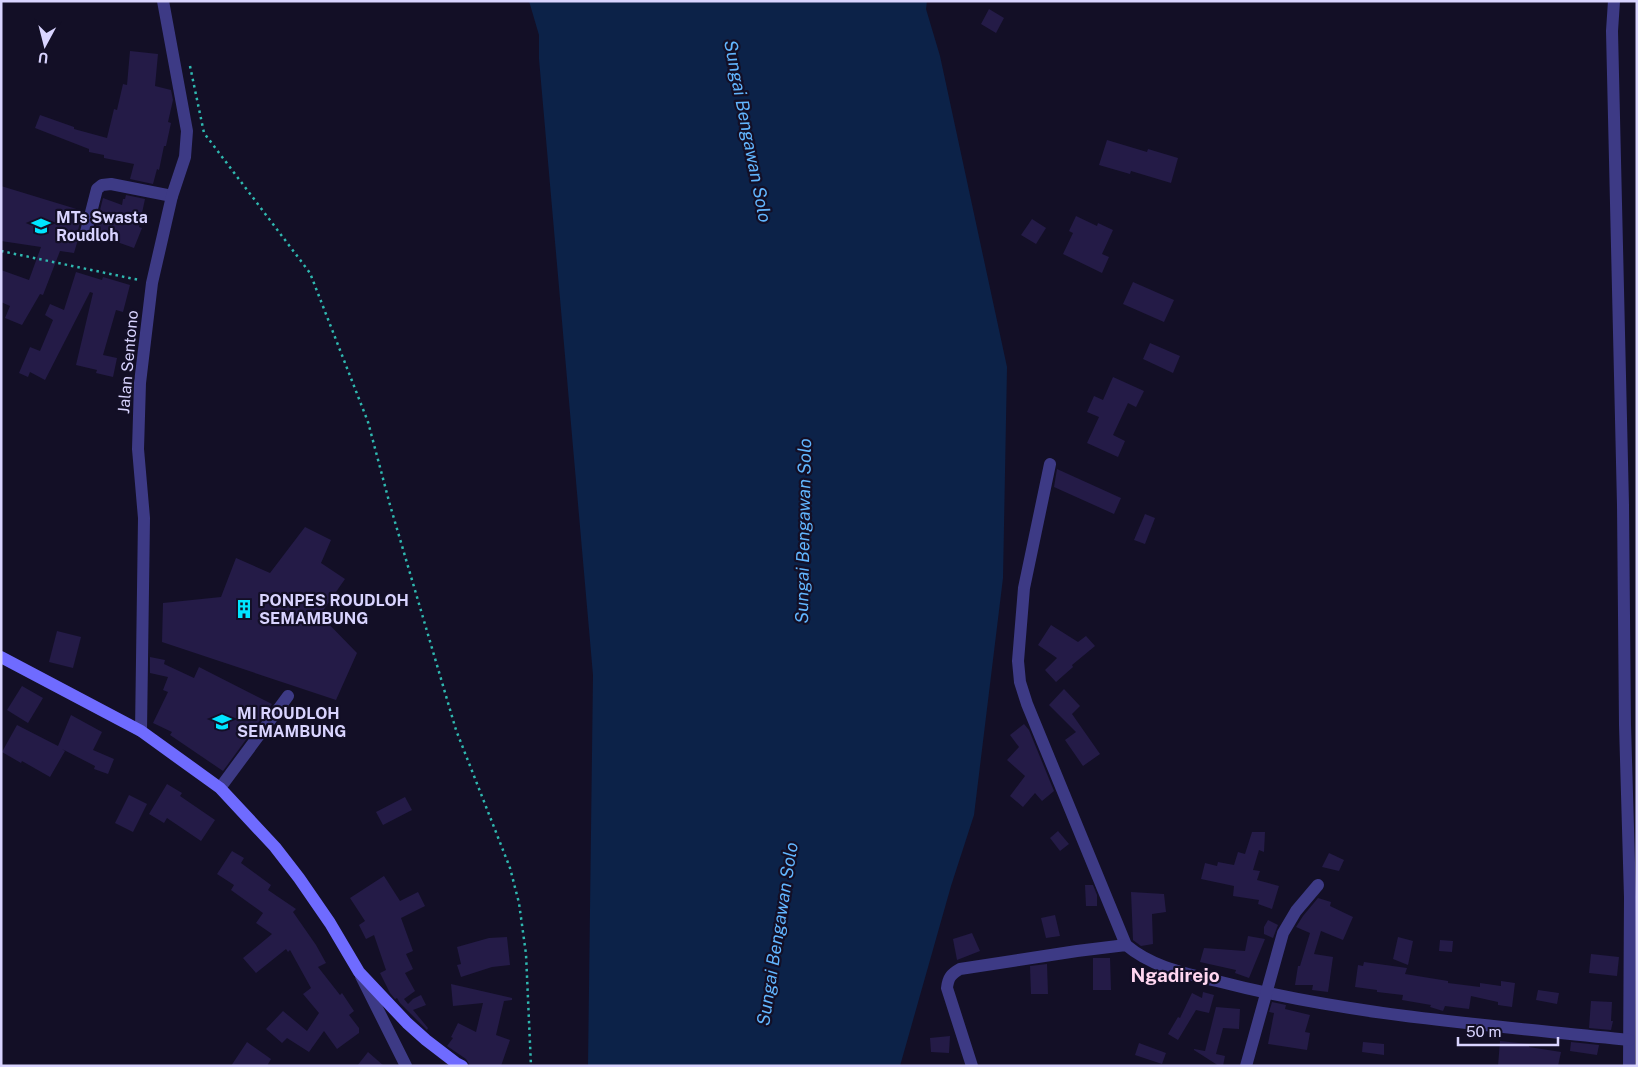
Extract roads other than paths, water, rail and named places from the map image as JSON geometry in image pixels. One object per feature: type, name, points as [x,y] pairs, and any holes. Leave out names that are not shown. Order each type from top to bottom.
[{"type":"street","name":"Jalan Sentono","points":[[141,731],[144,518],[138,449],[140,382],[152,283],[172,196],[184,157],[187,131],[162,1]]},
{"type":"street","points":[[1614,1],[1612,31],[1622,408],[1625,725],[1630,896],[1629,1066]]},
{"type":"street","points":[[86,232],[97,189],[102,185],[111,184],[172,196]]},
{"type":"street","points":[[1050,464],[1024,588],[1018,661],[1020,682],[1027,704],[1126,945],[1138,955],[1166,968],[1265,994],[1370,1011],[1629,1040]]},
{"type":"street","points":[[1,656],[141,731],[220,788],[275,847],[330,923],[359,972],[406,1066]]},
{"type":"street","points":[[220,788],[288,696]]},
{"type":"street","points":[[1246,1066],[1283,933],[1296,911],[1318,885]]},
{"type":"street","points":[[972,1066],[947,988],[952,974],[960,969],[1077,950],[1126,945]]},
{"type":"street","points":[[359,972],[413,1029],[440,1052],[462,1066]]},
{"type":"water","name":"Sungai Bengawan Solo","points":[[529,1],[927,1],[926,9],[940,56],[1007,367],[1003,578],[974,815],[951,886],[900,1066],[588,1066],[593,675],[539,59],[539,35]]},
{"type":"place","name":"MTs Swasta Roudloh","points":[[41,226]]},
{"type":"place","name":"PONPES ROUDLOH SEMAMBUNG","points":[[244,609]]},
{"type":"place","name":"MI ROUDLOH SEMAMBUNG","points":[[222,722]]},
{"type":"district","name":"Ngadirejo","points":[[1175,975]]}]
